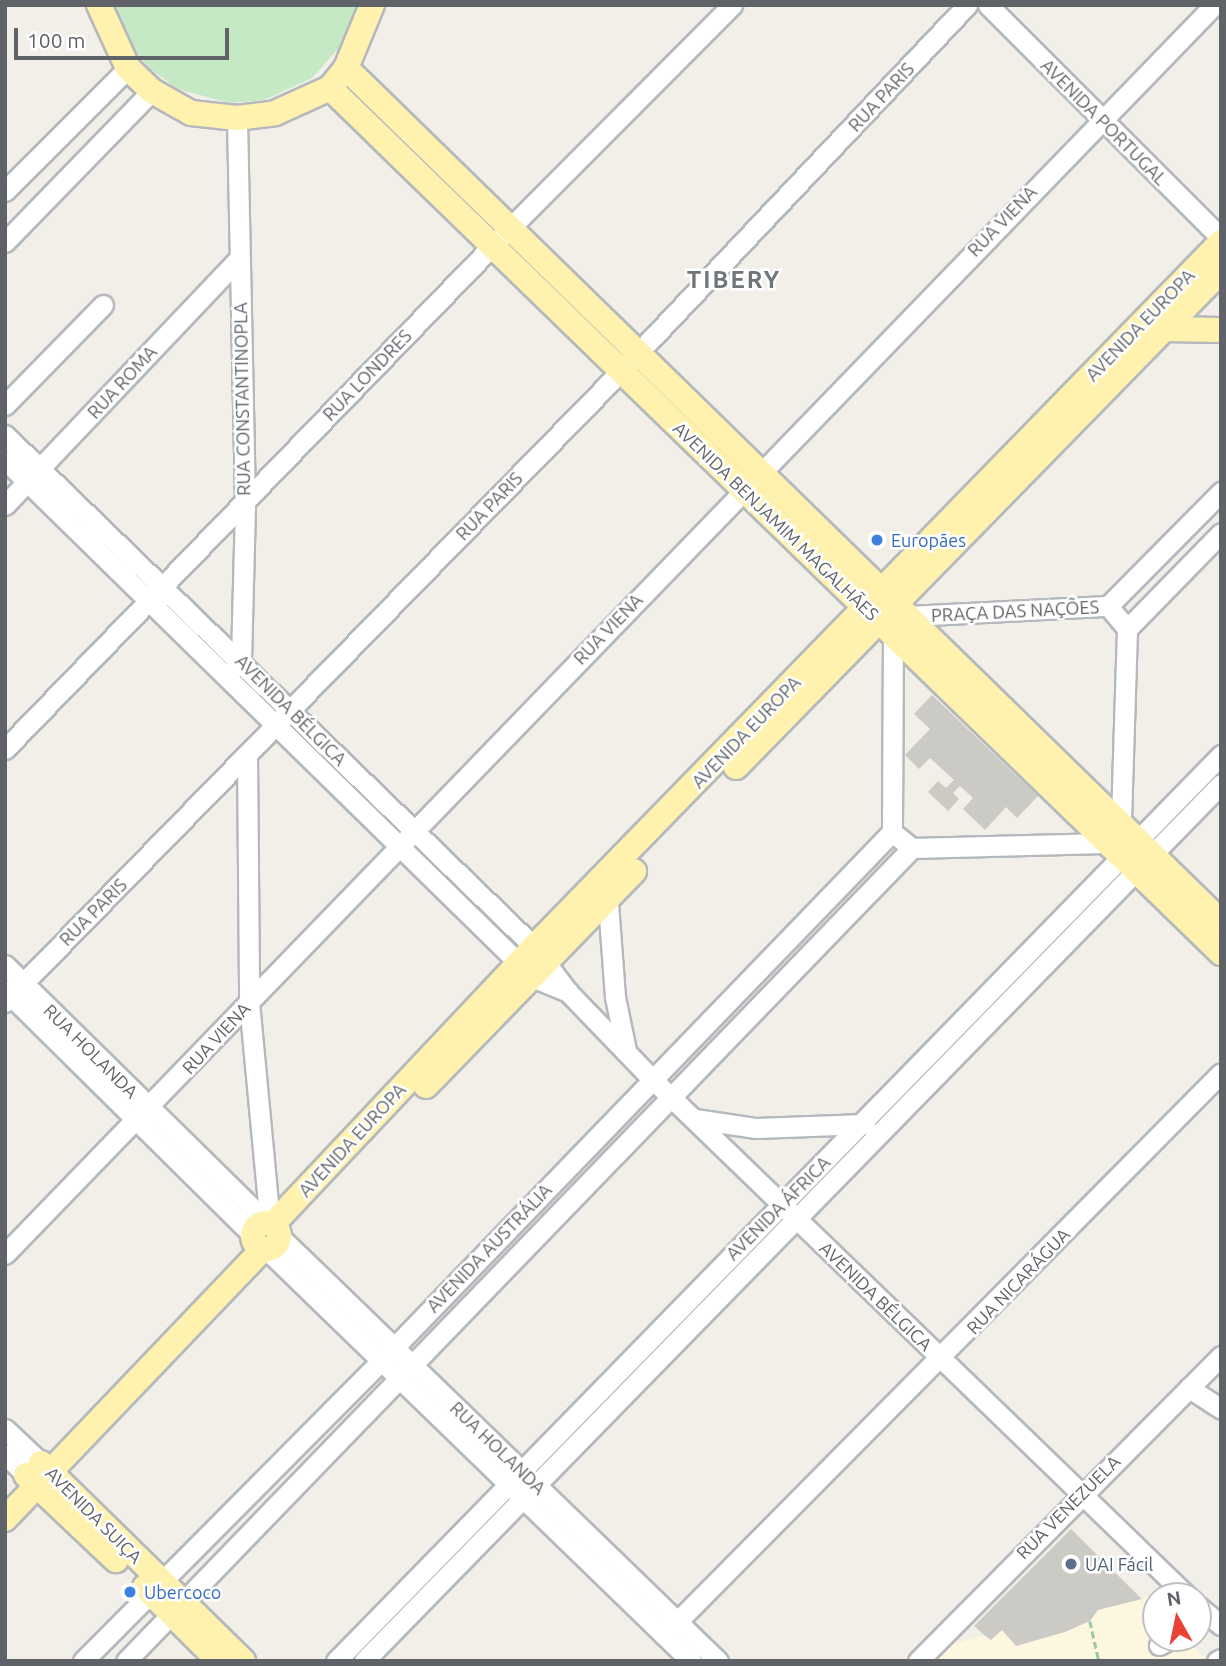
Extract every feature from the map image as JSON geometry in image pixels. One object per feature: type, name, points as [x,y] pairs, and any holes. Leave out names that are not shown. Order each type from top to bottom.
[{"type":"main road","points":[[99,5],[128,68],[152,91],[191,113],[237,118],[275,113],[330,88],[346,68],[372,5]]},
{"type":"main road","name":"AVENIDA BENJAMIM MAGALHÃES","points":[[346,68],[511,226],[745,488],[887,613],[1129,848],[1221,953]]},
{"type":"main road","name":"AVENIDA BENJAMIM MAGALHÃES","points":[[330,88],[493,245],[763,471],[887,613]]},
{"type":"main road","name":"AVENIDA EUROPA","points":[[5,1519],[38,1473],[267,1234],[534,962],[609,873],[887,613],[1221,240]]},
{"type":"main road","name":"AVENIDA EUROPA","points":[[534,962],[607,899],[1221,271]]},
{"type":"main road","points":[[1164,329],[1221,330]]},
{"type":"main road","name":"AVENIDA BENJAMIM MAGALHÃES","points":[[1129,848],[1221,922]]},
{"type":"main road","name":"AVENIDA EUROPA","points":[[5,1496],[38,1473]]},
{"type":"main road","name":"AVENIDA SUIÇA","points":[[38,1473],[178,1608],[243,1661]]},
{"type":"main road","name":"AVENIDA SUIÇA","points":[[178,1608],[219,1661]]},
{"type":"street","name":"RUA LONDRES","points":[[5,749],[511,226],[732,5]]},
{"type":"street","name":"RUA PARIS","points":[[11,993],[284,719],[630,362],[967,5]]},
{"type":"street","name":"AVENIDA PORTUGAL","points":[[988,5],[1221,240]]},
{"type":"street","name":"RUA VIENA","points":[[5,1254],[143,1115],[1099,119],[1214,5]]},
{"type":"street","points":[[5,191],[128,68]]},
{"type":"street","points":[[5,242],[152,91]]},
{"type":"street","name":"RUA CONSTANTINOPLA","points":[[237,118],[245,502],[241,660]]},
{"type":"street","name":"RUA ROMA","points":[[5,505],[239,258]]},
{"type":"street","points":[[5,405],[103,305]]},
{"type":"street","name":"AVENIDA BÉLGICA","points":[[5,435],[34,475],[156,594],[228,676],[284,719],[407,837],[568,992],[650,1077],[796,1220],[1171,1582]]},
{"type":"street","name":"AVENIDA BÉLGICA","points":[[5,460],[34,475]]},
{"type":"street","points":[[1108,606],[1221,492]]},
{"type":"street","points":[[887,613],[892,832],[912,848],[1129,848],[1127,629],[1221,533]]},
{"type":"street","name":"AVENIDA BÉLGICA","points":[[156,594],[241,660],[284,719]]},
{"type":"street","name":"PRAÇA DAS NAÇÕES","points":[[887,613],[1108,606],[1127,629]]},
{"type":"street","points":[[228,676],[241,660]]},
{"type":"street","points":[[247,755],[249,1002],[267,1234]]},
{"type":"street","name":"AVENIDA ÁFRICA","points":[[336,1661],[1221,755]]},
{"type":"street","name":"AVENIDA ÁFRICA","points":[[370,1655],[971,1041],[1129,848],[1221,784]]},
{"type":"street","name":"AVENIDA AUSTRÁLIA","points":[[83,1661],[324,1419],[650,1077],[892,832]]},
{"type":"street","name":"AVENIDA AUSTRÁLIA","points":[[126,1661],[674,1099],[912,848]]},
{"type":"street","points":[[609,873],[607,899],[615,997],[626,1051]]},
{"type":"street","name":"RUA HOLANDA","points":[[5,965],[11,993],[267,1234],[670,1628],[711,1658]]},
{"type":"street","points":[[956,1027],[971,1041]]},
{"type":"street","name":"RUA NICARÁGUA","points":[[670,1628],[942,1359],[1221,1073]]},
{"type":"street","points":[[695,1119],[756,1128],[891,1122]]},
{"type":"street","name":"RUA VENEZUELA","points":[[918,1661],[1079,1494],[1221,1356]]},
{"type":"street","points":[[1189,1388],[1221,1409]]},
{"type":"street","points":[[324,1419],[345,1436]]},
{"type":"street","name":"AVENIDA SUIÇA","points":[[5,1429],[38,1473]]},
{"type":"street","name":"AVENIDA SUIÇA","points":[[5,1454],[38,1473]]},
{"type":"street","name":"RUA HOLANDA","points":[[670,1628],[691,1661]]},
{"type":"street","points":[[360,1637],[370,1655]]},
{"type":"path","points":[[1090,1621],[1099,1661]]},
{"type":"shaded area","points":[[1071,1529],[1142,1598],[1142,1652],[1199,1652],[1207,1661],[933,1661],[951,1645],[983,1635],[974,1626]]},
{"type":"green space","points":[[113,5],[360,5],[347,39],[312,78],[264,100],[229,103],[178,89],[150,69],[128,41]]},
{"type":"building","points":[[932,695],[1038,796],[1017,818],[1006,807],[985,830],[963,809],[973,798],[960,786],[953,793],[959,799],[948,811],[928,792],[938,781],[946,788],[954,780],[930,758],[919,769],[905,755],[930,729],[914,714]]},
{"type":"building","name":"UAI Fácil","points":[[1071,1529],[1142,1599],[1098,1610],[1090,1621],[1065,1632],[1016,1646],[1002,1630],[991,1640],[974,1626]]},
{"type":"place","name":"Europães","points":[[877,540]]},
{"type":"place","name":"UAI Fácil","points":[[1071,1564]]},
{"type":"place","name":"Ubercoco","points":[[130,1592]]},
{"type":"district","name":"TIBERY","points":[[734,280]]}]
